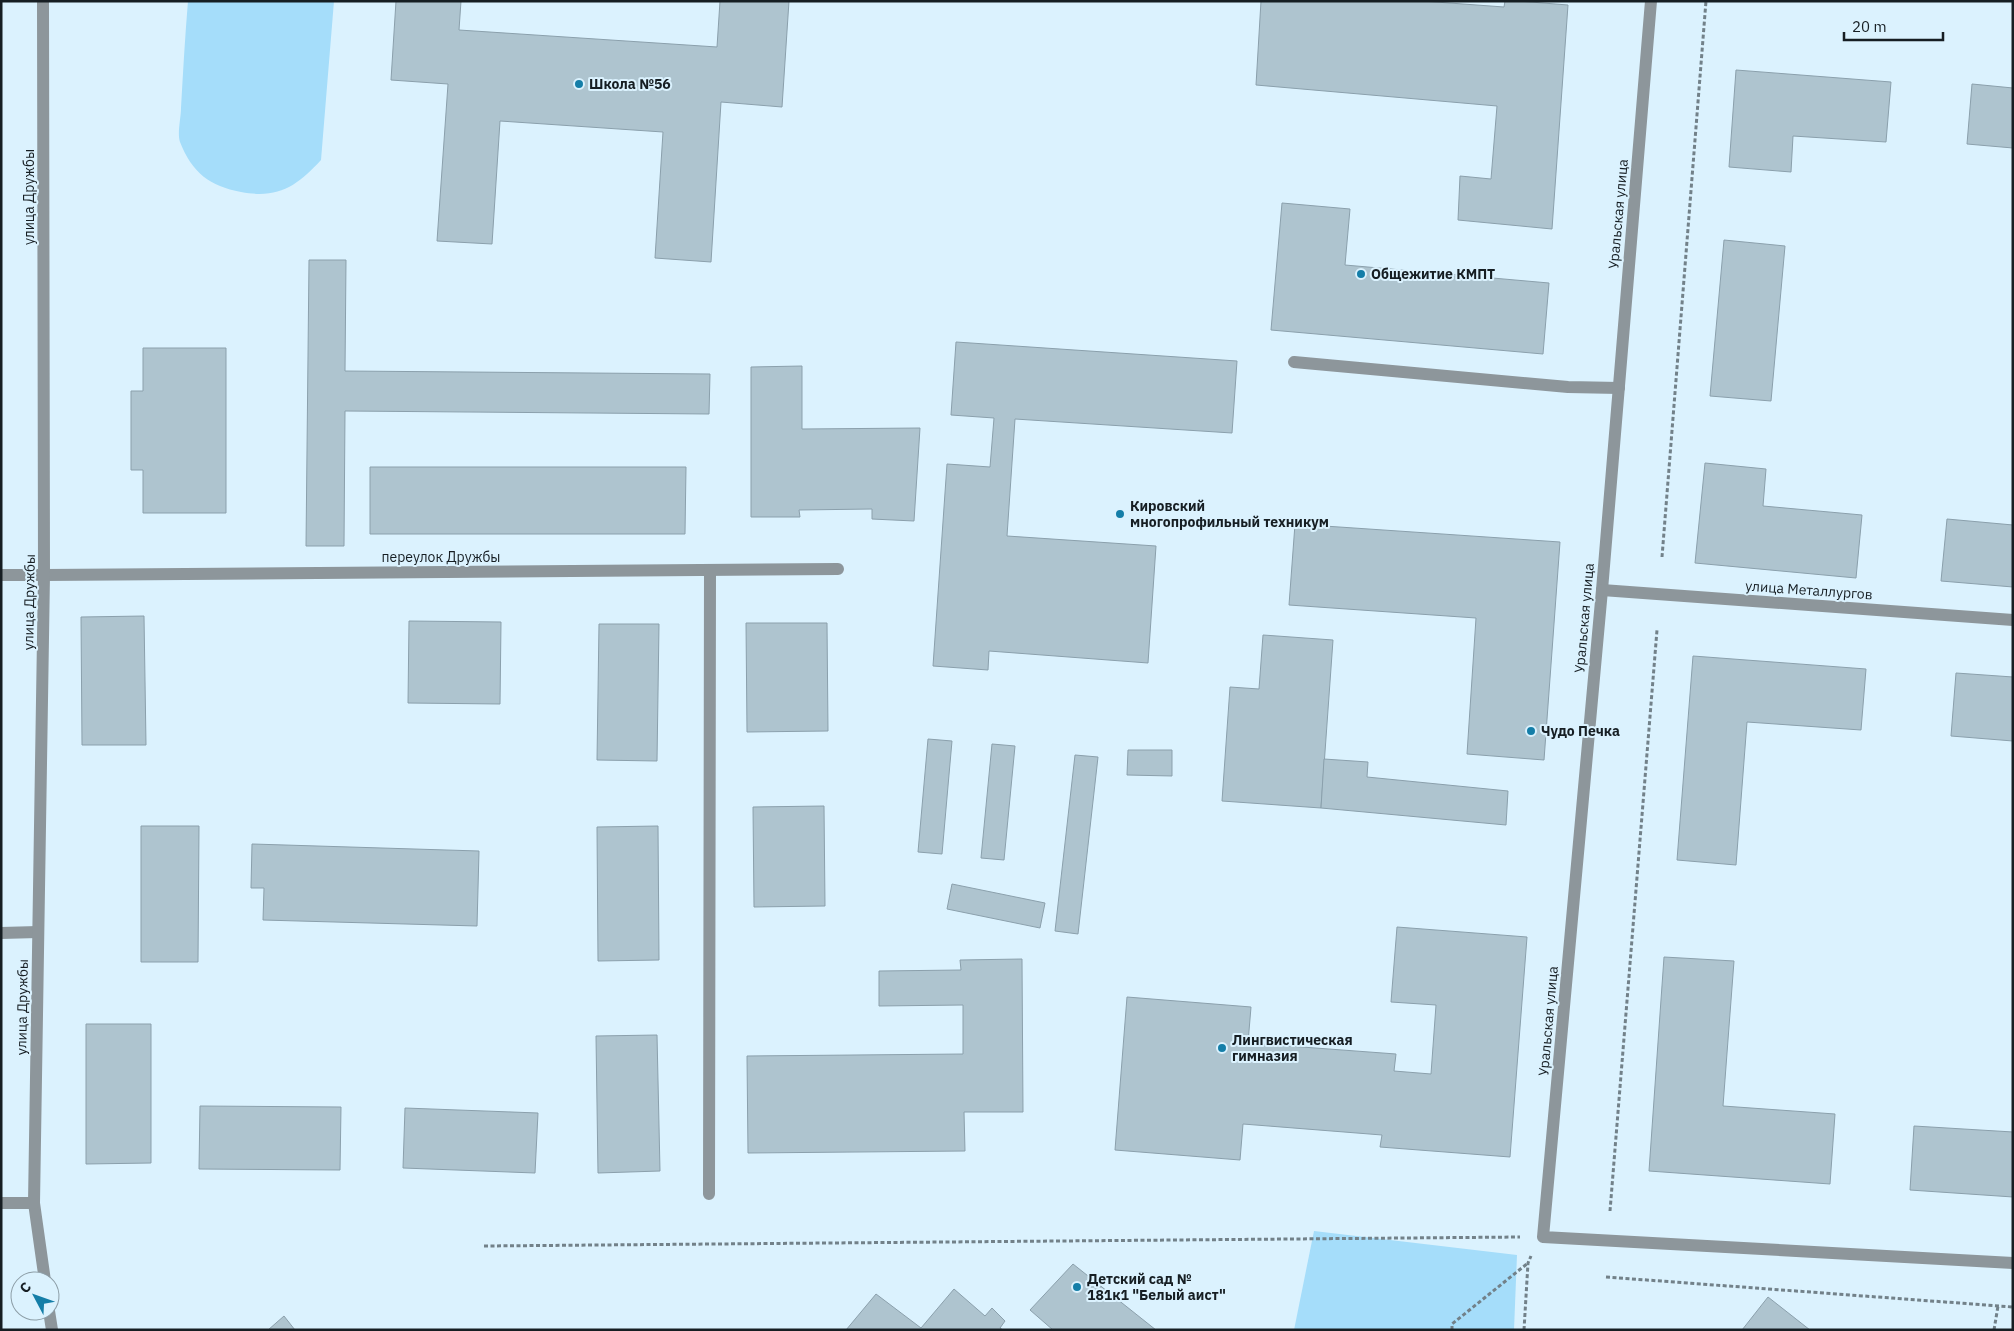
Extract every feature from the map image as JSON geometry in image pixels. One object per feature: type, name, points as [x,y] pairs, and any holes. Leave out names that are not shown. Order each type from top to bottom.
[{"type":"street","name":"улица Дружбы","points":[[43,1],[44,575],[34,1203],[44,1271]]},
{"type":"street","name":"Уральская улица","points":[[1543,1236],[1602,590],[1651,1]]},
{"type":"street","points":[[1294,362],[1568,387],[1619,388]]},
{"type":"street","name":"переулок Дружбы","points":[[1,575],[838,569]]},
{"type":"street","points":[[709,1194],[710,570]]},
{"type":"street","name":"улица Металлургов","points":[[1602,590],[2013,620]]},
{"type":"street","points":[[1,933],[38,932]]},
{"type":"street","points":[[1,1204],[34,1203]]},
{"type":"street","points":[[1543,1236],[2013,1263]]},
{"type":"path","points":[[1662,557],[1706,1]]},
{"type":"path","points":[[1610,1211],[1657,630]]},
{"type":"path","points":[[484,1246],[1543,1236],[1528,1263],[1452,1324],[1452,1330]]},
{"type":"path","points":[[1524,1330],[1528,1263]]},
{"type":"path","points":[[1606,1277],[2013,1307]]},
{"type":"path","points":[[1994,1330],[1998,1306]]},
{"type":"shaded area","points":[[188,1],[334,1],[321,160],[304,177],[286,188],[277,192],[254,194],[220,186],[211,182],[196,170],[185,153],[179,134]]},
{"type":"shaded area","points":[[1314,1231],[1517,1255],[1514,1330],[1294,1330]]},
{"type":"building","points":[[396,1],[461,1],[459,30],[717,47],[720,1],[789,1],[782,107],[721,102],[711,262],[655,258],[663,132],[500,121],[492,244],[437,241],[448,84],[391,80]]},
{"type":"building","points":[[1261,1],[1422,1],[1504,7],[1505,1],[1518,1],[1568,5],[1552,229],[1458,220],[1460,176],[1491,179],[1497,106],[1256,85]]},
{"type":"building","points":[[1736,70],[1891,82],[1886,142],[1793,136],[1791,172],[1729,167]]},
{"type":"building","points":[[1972,84],[2013,88],[2013,148],[1967,144]]},
{"type":"building","name":"Общежитие КМПТ","points":[[1282,203],[1350,209],[1345,265],[1549,283],[1543,354],[1271,330]]},
{"type":"building","points":[[1724,240],[1785,246],[1771,401],[1710,396]]},
{"type":"building","points":[[309,260],[346,260],[345,371],[710,374],[709,414],[345,411],[344,546],[306,546]]},
{"type":"building","points":[[956,342],[1237,361],[1232,433],[1015,419],[1007,536],[1156,546],[1148,663],[989,651],[988,670],[933,666],[947,464],[990,467],[994,418],[951,415]]},
{"type":"building","points":[[143,348],[226,348],[226,513],[143,513],[143,470],[131,470],[131,391],[143,391]]},
{"type":"building","points":[[802,366],[802,429],[920,428],[914,521],[872,519],[872,509],[799,510],[800,517],[751,517],[751,367]]},
{"type":"building","points":[[1705,463],[1766,469],[1763,506],[1862,515],[1856,578],[1695,563]]},
{"type":"building","points":[[370,467],[686,467],[685,534],[370,534]]},
{"type":"building","points":[[1947,519],[2013,525],[2013,587],[1941,581]]},
{"type":"building","points":[[1295,524],[1560,542],[1544,760],[1467,754],[1476,618],[1289,605]]},
{"type":"building","points":[[144,616],[146,745],[82,745],[81,617]]},
{"type":"building","points":[[409,621],[501,622],[500,704],[408,703]]},
{"type":"building","points":[[746,623],[827,623],[828,731],[747,732]]},
{"type":"building","points":[[599,624],[659,624],[657,761],[597,760]]},
{"type":"building","points":[[1263,635],[1333,640],[1321,808],[1222,801],[1230,687],[1259,689]]},
{"type":"building","points":[[1693,656],[1866,669],[1861,730],[1747,722],[1736,865],[1677,860]]},
{"type":"building","points":[[1956,673],[2013,677],[2013,741],[1951,736]]},
{"type":"building","points":[[928,739],[952,741],[942,854],[918,852]]},
{"type":"building","points":[[992,744],[1015,746],[1004,860],[981,858]]},
{"type":"building","points":[[1128,750],[1172,750],[1172,776],[1127,775]]},
{"type":"building","points":[[1075,755],[1098,757],[1078,934],[1055,931]]},
{"type":"building","points":[[1324,759],[1368,762],[1367,777],[1508,791],[1506,825],[1321,808]]},
{"type":"building","points":[[824,806],[825,906],[754,907],[753,807]]},
{"type":"building","points":[[141,826],[199,826],[198,962],[141,962]]},
{"type":"building","points":[[658,826],[659,960],[598,961],[597,827]]},
{"type":"building","points":[[252,844],[479,851],[477,926],[263,920],[264,888],[251,888]]},
{"type":"building","points":[[952,884],[1045,903],[1040,928],[947,909]]},
{"type":"building","name":"Лингвистическая гимназия","points":[[1397,927],[1527,937],[1510,1157],[1380,1147],[1382,1135],[1243,1124],[1240,1160],[1115,1150],[1127,997],[1251,1007],[1248,1043],[1396,1054],[1394,1071],[1431,1074],[1436,1005],[1391,1002]]},
{"type":"building","points":[[1664,957],[1734,961],[1723,1106],[1835,1114],[1830,1184],[1649,1171]]},
{"type":"building","points":[[1022,959],[1023,1112],[964,1112],[965,1151],[748,1153],[747,1056],[963,1054],[963,1005],[879,1006],[879,971],[961,970],[960,960]]},
{"type":"building","points":[[86,1024],[151,1024],[151,1163],[86,1164]]},
{"type":"building","points":[[657,1035],[660,1171],[598,1173],[596,1036]]},
{"type":"building","points":[[200,1106],[341,1107],[340,1170],[199,1169]]},
{"type":"building","points":[[405,1108],[538,1113],[535,1173],[403,1168]]},
{"type":"building","points":[[1914,1126],[2013,1132],[2013,1197],[1910,1190]]},
{"type":"building","name":"Детский сад № 181к1 \"Белый аист\"","points":[[1073,1264],[1156,1330],[1053,1330],[1030,1310]]},
{"type":"building","points":[[954,1289],[985,1316],[992,1308],[1005,1321],[1000,1328],[1003,1330],[846,1330],[876,1294],[921,1328]]},
{"type":"building","points":[[1768,1297],[1810,1330],[1742,1330]]},
{"type":"building","points":[[284,1316],[295,1330],[268,1330]]},
{"type":"place","name":"Школа №56","points":[[579,84]]},
{"type":"place","name":"Общежитие КМПТ","points":[[1361,274]]},
{"type":"place","name":"Кировский многопрофильный техникум","points":[[1120,514]]},
{"type":"place","name":"Чудо Печка","points":[[1531,731]]},
{"type":"place","name":"Лингвистическая гимназия","points":[[1222,1048]]},
{"type":"place","name":"Детский сад № 181к1 \"Белый аист\"","points":[[1077,1287]]}]
